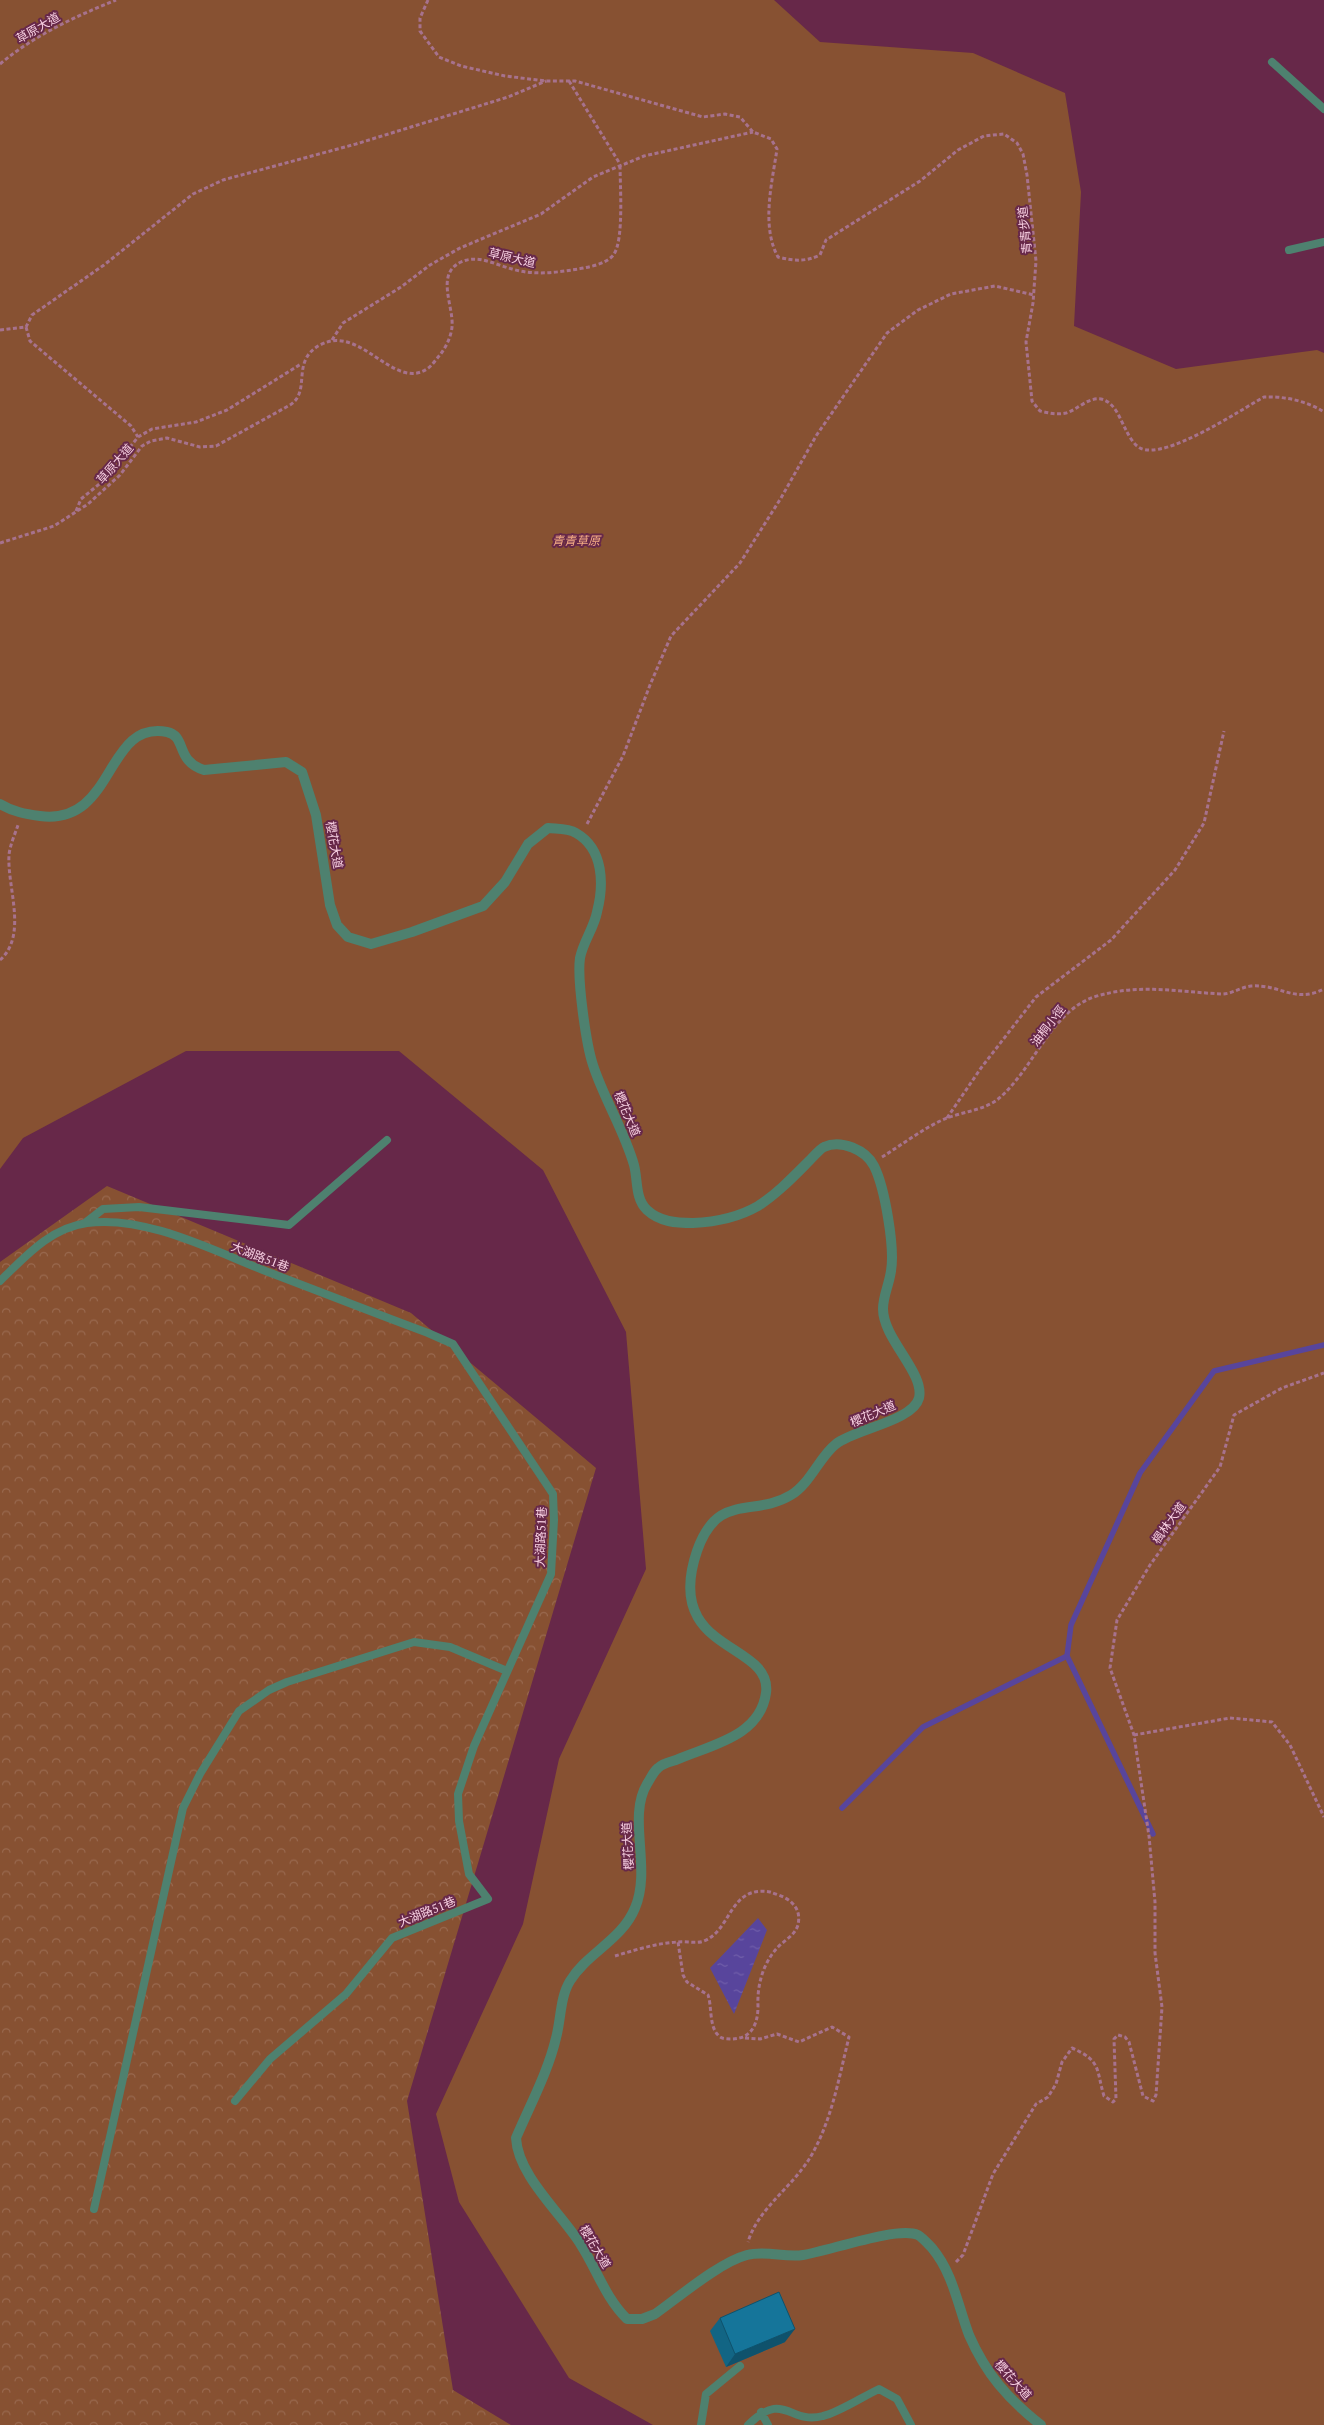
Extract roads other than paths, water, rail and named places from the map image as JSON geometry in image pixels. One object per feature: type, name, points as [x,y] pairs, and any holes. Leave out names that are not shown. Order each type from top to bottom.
[{"type":"street","name":"櫻花大道","points":[[0,804],[21,813],[50,817],[68,813],[85,804],[100,789],[121,752],[131,740],[150,732],[169,732],[181,743],[184,757],[192,766],[204,770],[286,762],[302,772],[316,815],[330,905],[337,925],[348,937],[371,944],[412,932],[484,906],[505,882],[528,844],[548,828],[571,830],[581,835],[596,854],[602,878],[597,913],[581,956],[579,982],[592,1061],[632,1160],[640,1201],[651,1214],[671,1223],[714,1222],[756,1207],[779,1189],[823,1147],[840,1144],[858,1149],[874,1162],[883,1196],[893,1250],[891,1274],[882,1301],[883,1323],[919,1383],[919,1398],[912,1411],[834,1444],[795,1494],[774,1502],[728,1511],[708,1527],[696,1552],[690,1589],[695,1616],[713,1638],[750,1659],[762,1672],[767,1691],[758,1714],[747,1729],[728,1739],[658,1768],[643,1791],[638,1819],[643,1866],[636,1906],[624,1926],[610,1942],[568,1982],[556,2038],[516,2138],[517,2150],[526,2170],[581,2245],[614,2306],[627,2319],[642,2319],[655,2314],[728,2264],[747,2255],[766,2253],[802,2256],[898,2233],[918,2235],[932,2248],[947,2271],[969,2334],[984,2366],[1014,2404],[1041,2425]]},
{"type":"lane","points":[[1272,62],[1324,109]]},
{"type":"lane","points":[[1289,250],[1324,242]]},
{"type":"lane","points":[[85,1223],[103,1208],[140,1207],[289,1225],[387,1140]]},
{"type":"lane","name":"大湖路51巷","points":[[0,1281],[37,1246],[61,1231],[85,1223],[116,1221],[165,1232],[428,1332],[453,1344],[553,1494],[554,1520],[551,1574],[474,1746],[458,1794],[468,1874],[488,1900],[392,1938],[346,1994],[270,2059],[235,2101]]},
{"type":"lane","points":[[94,2209],[183,1808],[200,1774],[239,1712],[269,1690],[287,1682],[414,1642],[450,1647],[507,1670]]},
{"type":"lane","points":[[702,2425],[706,2394],[740,2366]]},
{"type":"lane","points":[[748,2425],[761,2412],[779,2407],[803,2416],[822,2416],[879,2389],[898,2399],[911,2425]]},
{"type":"lane","points":[[761,2412],[768,2425]]},
{"type":"water","points":[[758,1918],[767,1930],[734,2014],[710,1968]]},
{"type":"waterway","points":[[842,1808],[923,1727],[1067,1656],[1071,1625],[1140,1473],[1214,1371],[1324,1345]]},
{"type":"waterway","points":[[1067,1656],[1153,1834]]},
{"type":"park label","name":"青青草原","points":[[576,541]]}]
